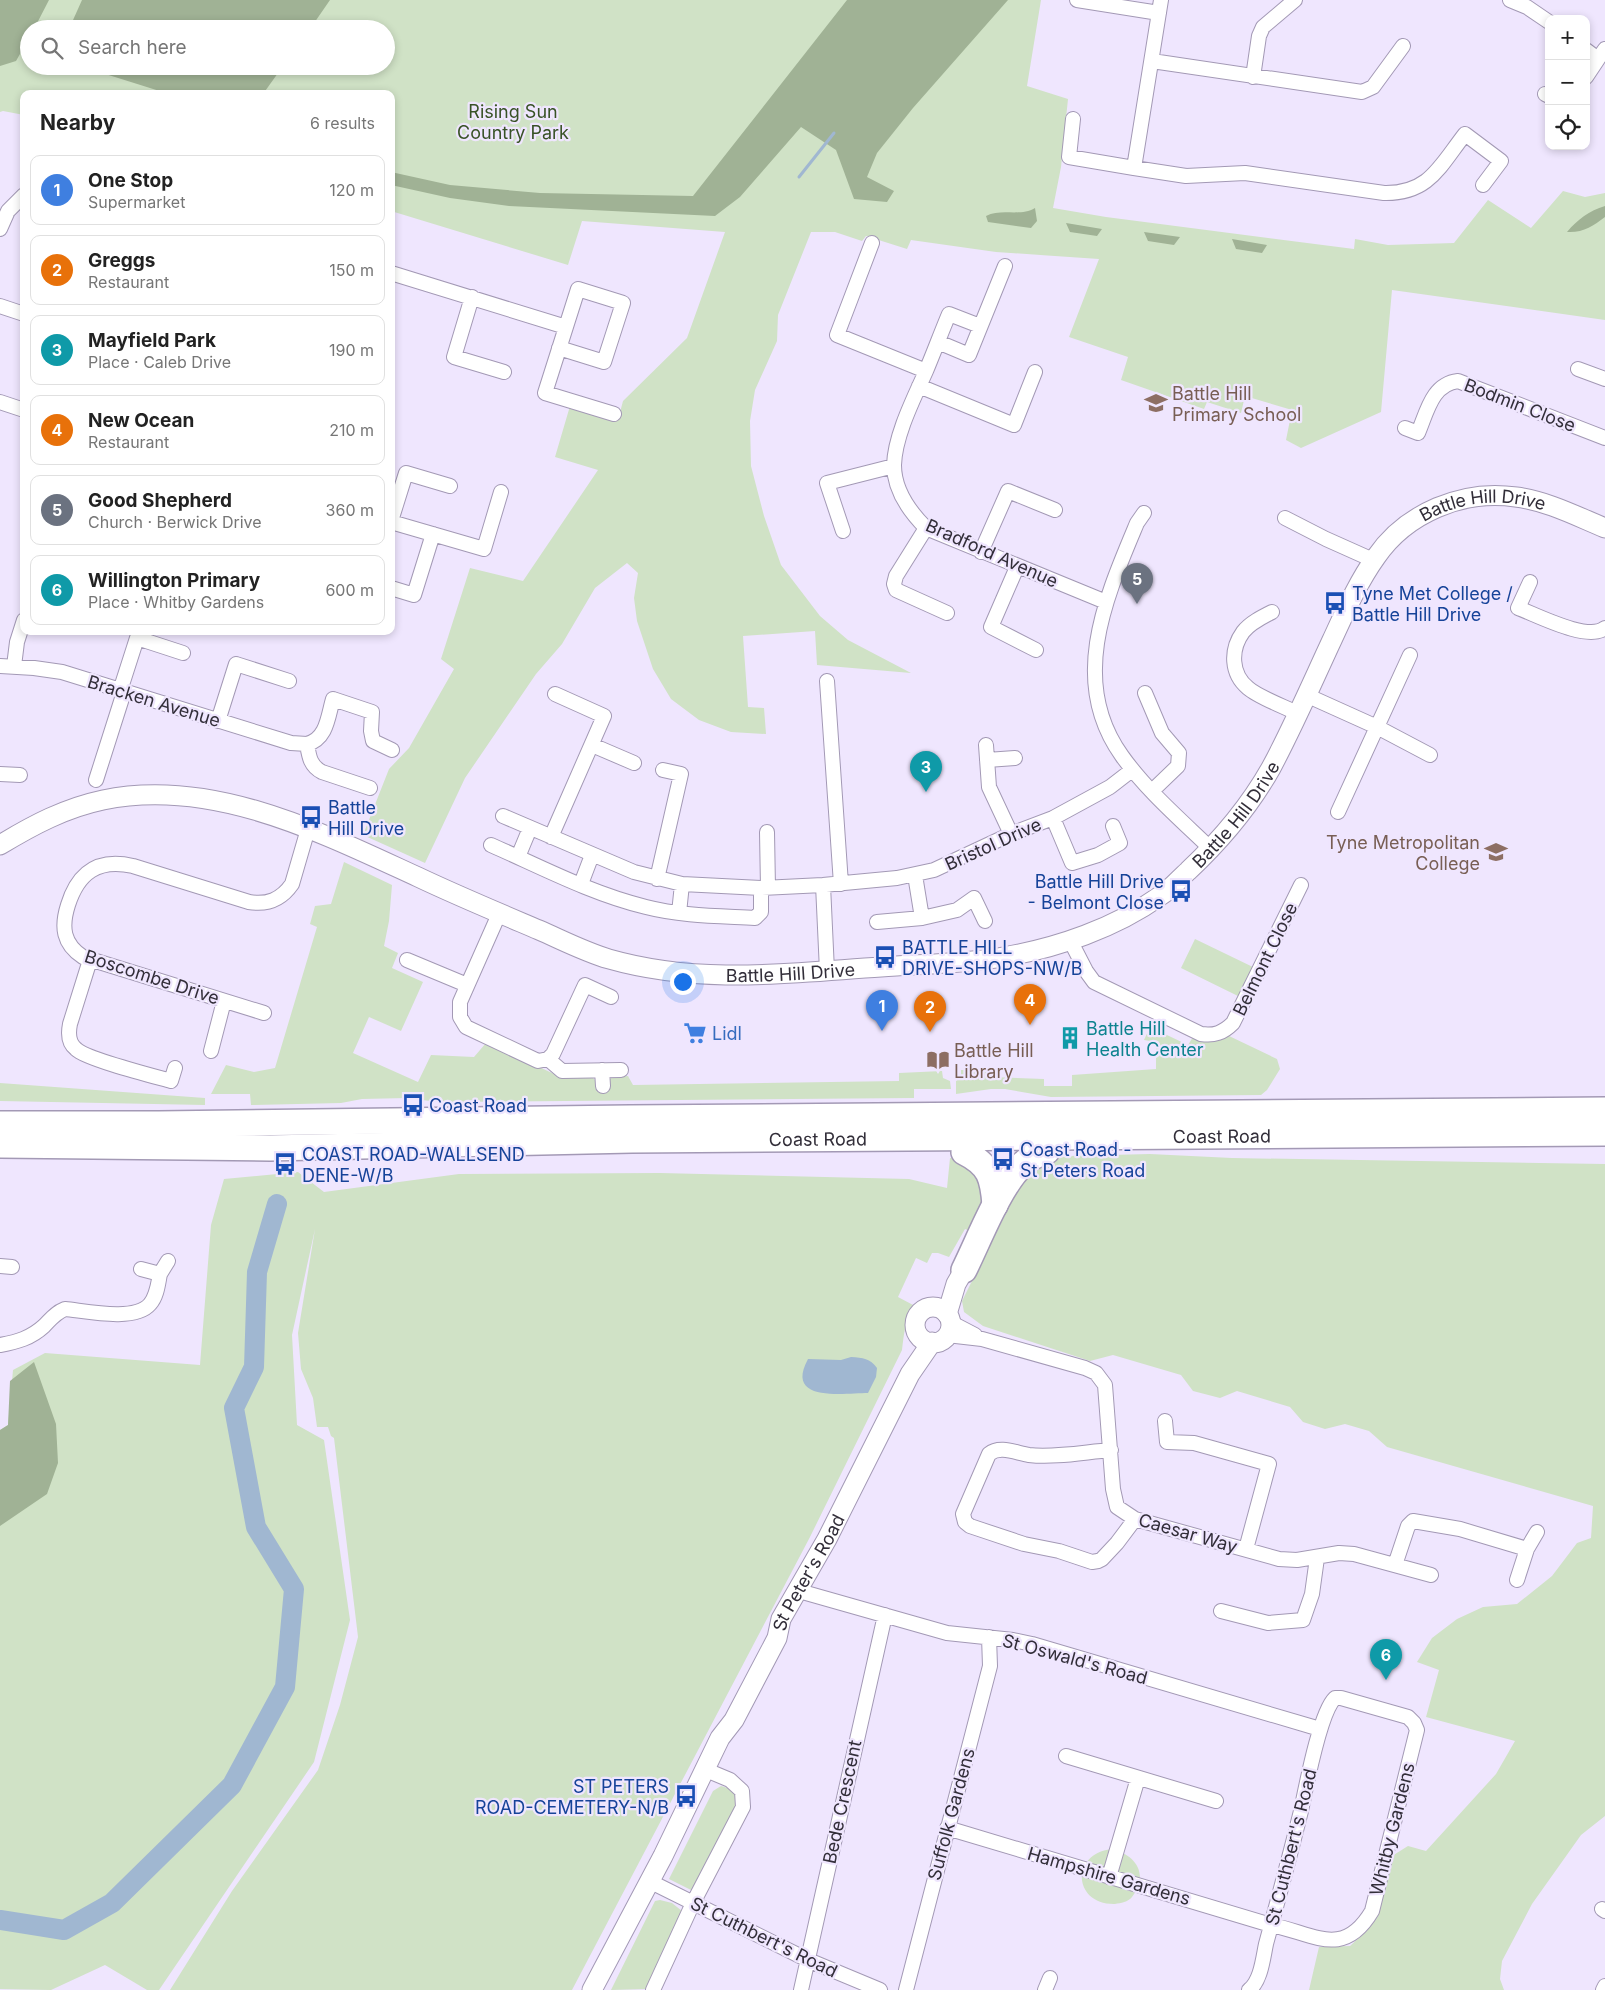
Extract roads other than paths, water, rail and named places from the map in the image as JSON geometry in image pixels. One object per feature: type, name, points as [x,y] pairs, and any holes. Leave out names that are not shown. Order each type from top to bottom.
[{"type":"highway","points":[[1528,1110],[1605,1104]]},
{"type":"highway","name":"Coast Road","points":[[0,1124],[1605,1110]]},
{"type":"highway","points":[[0,1116],[160,1124]]},
{"type":"highway","name":"Coast Road","points":[[0,1145],[270,1148],[632,1140],[1402,1136],[1605,1133]]},
{"type":"highway","points":[[1539,1134],[1605,1137]]},
{"type":"highway","points":[[632,1140],[964,1152],[1047,1151],[1402,1136]]},
{"type":"highway","points":[[0,1157],[270,1148]]},
{"type":"highway","points":[[960,1277],[995,1205],[1012,1178],[1023,1164],[1035,1155],[1047,1151]]},
{"type":"highway","points":[[964,1152],[979,1160],[988,1171],[994,1188],[995,1205]]},
{"type":"street","points":[[1077,0],[1160,6],[1134,168]]},
{"type":"street","points":[[1253,77],[1259,36],[1263,27],[1294,0]]},
{"type":"street","points":[[1513,0],[1545,19]]},
{"type":"street","points":[[1152,61],[1362,92],[1373,87],[1403,46]]},
{"type":"street","points":[[1590,71],[1602,54]]},
{"type":"street","points":[[1073,119],[1069,157],[1186,176],[1246,173],[1384,193],[1413,190],[1427,181],[1465,134],[1501,161],[1483,185]]},
{"type":"street","points":[[0,229],[8,211],[20,199]]},
{"type":"street","points":[[872,243],[837,335],[926,371]]},
{"type":"street","points":[[938,342],[969,354],[1005,266]]},
{"type":"street","points":[[395,274],[566,327]]},
{"type":"street","points":[[559,348],[604,362],[623,302],[578,289],[559,348],[546,393],[614,414]]},
{"type":"street","points":[[472,297],[454,357],[504,372]]},
{"type":"street","points":[[0,306],[20,313]]},
{"type":"street","name":"Bradford Avenue","points":[[980,326],[949,314],[904,422],[894,466],[900,493],[913,515],[926,528],[1106,602]]},
{"type":"street","points":[[1578,369],[1605,379]]},
{"type":"street","points":[[919,386],[1014,425],[1035,372]]},
{"type":"street","name":"Bodmin Close","points":[[1405,428],[1418,433],[1433,396],[1438,390],[1451,382],[1458,381],[1603,432]]},
{"type":"street","points":[[0,402],[20,409]]},
{"type":"street","points":[[843,531],[827,483],[894,466]]},
{"type":"street","points":[[395,508],[406,473],[450,486]]},
{"type":"street","points":[[981,552],[1008,491],[1055,510]]},
{"type":"street","points":[[395,522],[484,549],[501,492]]},
{"type":"street","name":"Battle Hill Drive","points":[[0,845],[45,819],[72,809],[114,798],[150,795],[187,796],[258,812],[308,829],[499,914],[606,958],[672,973],[741,976],[827,971],[996,958],[1047,948],[1105,926],[1139,910],[1161,895],[1211,849],[1242,813],[1270,769],[1346,611],[1373,560],[1394,535],[1416,519],[1440,506],[1467,498],[1483,496],[1513,496],[1528,499],[1605,528]]},
{"type":"street","points":[[1144,513],[1137,523],[1106,602],[1097,638],[1096,692],[1104,723],[1120,754],[1152,791],[1211,849]]},
{"type":"street","points":[[1285,518],[1326,540],[1373,560]]},
{"type":"street","points":[[926,528],[896,576],[894,584],[896,590],[947,613]]},
{"type":"street","points":[[395,589],[414,595],[433,534]]},
{"type":"street","points":[[1017,567],[991,627],[1036,650]]},
{"type":"street","points":[[1530,582],[1518,608],[1582,632],[1593,632],[1605,628]]},
{"type":"street","points":[[1272,612],[1244,631],[1237,645],[1233,664],[1239,678],[1249,690],[1298,712]]},
{"type":"street","points":[[14,666],[20,633]]},
{"type":"street","points":[[96,780],[137,638],[183,653]]},
{"type":"street","points":[[1338,812],[1410,655]]},
{"type":"street","points":[[218,721],[236,664],[289,681]]},
{"type":"street","name":"Bracken Avenue","points":[[0,666],[48,669],[62,672],[291,743],[307,744]]},
{"type":"street","points":[[827,681],[840,884]]},
{"type":"street","points":[[1145,693],[1162,732],[1179,753],[1178,766],[1152,791]]},
{"type":"street","points":[[551,837],[604,716],[555,694]]},
{"type":"street","points":[[1306,695],[1377,727],[1430,755]]},
{"type":"street","points":[[370,788],[316,769],[310,760],[307,744],[313,742],[323,732],[333,699],[372,712],[371,731],[373,741],[392,750]]},
{"type":"street","points":[[592,745],[634,763]]},
{"type":"street","points":[[986,746],[989,787],[1011,834]]},
{"type":"street","points":[[987,760],[1015,758]]},
{"type":"street","points":[[657,879],[681,774],[663,770]]},
{"type":"street","name":"Bristol Drive","points":[[503,816],[592,855],[657,879],[682,884],[765,888],[840,884],[915,875],[934,870],[1011,834],[1053,818],[1110,786],[1132,770]]},
{"type":"street","points":[[0,774],[20,775]]},
{"type":"street","points":[[1053,818],[1072,863],[1098,855],[1120,843],[1112,826]]},
{"type":"street","points":[[518,857],[530,828]]},
{"type":"street","name":"Boscombe Drive","points":[[264,1013],[83,957],[72,948],[65,936],[65,914],[74,889],[87,872],[108,864],[123,864],[249,902],[265,903],[280,897],[292,884],[308,829]]},
{"type":"street","points":[[491,845],[581,884],[646,907],[679,913],[755,918],[761,912],[765,888],[767,832]]},
{"type":"street","points":[[581,884],[592,855]]},
{"type":"street","points":[[915,875],[922,918]]},
{"type":"street","points":[[679,913],[682,884]]},
{"type":"street","points":[[823,885],[827,971]]},
{"type":"street","name":"Belmont Close","points":[[1070,940],[1086,972],[1094,982],[1201,1034],[1211,1035],[1225,1031],[1233,1023],[1301,885]]},
{"type":"street","points":[[878,922],[922,918],[957,910],[974,898],[986,921]]},
{"type":"street","points":[[499,914],[460,1002],[460,1016],[466,1027],[538,1061],[548,1059],[553,1054],[585,985],[611,997]]},
{"type":"street","points":[[90,960],[70,1024],[68,1036],[72,1045],[84,1055],[171,1081],[175,1068]]},
{"type":"street","points":[[408,960],[467,985]]},
{"type":"street","points":[[211,1051],[224,1000]]},
{"type":"street","points":[[548,1059],[562,1071],[621,1070]]},
{"type":"street","points":[[602,1070],[603,1086]]},
{"type":"street","points":[[0,1344],[27,1339],[58,1312],[65,1309],[119,1314],[135,1313],[150,1305],[156,1294],[160,1274],[168,1261]]},
{"type":"street","points":[[141,1269],[160,1274]]},
{"type":"street","name":"St Peter's Road","points":[[592,1990],[650,1882],[720,1738],[734,1720],[777,1638],[781,1619],[827,1539],[910,1374],[939,1326],[960,1277]]},
{"type":"street","name":"Caesar Way","points":[[939,1326],[1086,1368],[1096,1373],[1105,1385],[1113,1489],[1117,1507],[1135,1519],[1279,1559],[1297,1560],[1339,1553],[1354,1554],[1431,1575]]},
{"type":"street","points":[[1165,1421],[1167,1442],[1194,1443],[1269,1464],[1246,1550]]},
{"type":"street","points":[[1111,1450],[1031,1455],[1001,1449],[993,1450],[988,1454],[963,1514],[965,1522],[970,1526],[1024,1544],[1059,1551],[1092,1562],[1102,1559],[1135,1519]]},
{"type":"street","points":[[1395,1565],[1408,1526],[1413,1521],[1460,1528],[1528,1549]]},
{"type":"street","points":[[1517,1580],[1528,1549],[1537,1532]]},
{"type":"street","points":[[1220,1611],[1268,1623],[1303,1620],[1312,1594],[1317,1558]]},
{"type":"street","name":"St Oswald's Road","points":[[798,1591],[946,1633],[1032,1644],[1320,1729]]},
{"type":"street","name":"Bede Crescent","points":[[800,1990],[885,1615]]},
{"type":"street","name":"Suffolk Gardens","points":[[906,1990],[990,1666],[989,1637]]},
{"type":"street","name":"Whitby Gardens","points":[[1272,1925],[1330,1940],[1348,1936],[1364,1925],[1372,1911],[1417,1730],[1414,1723],[1408,1718],[1341,1698],[1335,1698],[1331,1702]]},
{"type":"street","name":"St Cuthbert's Road","points":[[1249,1990],[1258,1976],[1320,1729],[1331,1702]]},
{"type":"street","points":[[1066,1756],[1216,1801]]},
{"type":"street","points":[[653,1990],[694,1903],[743,1807],[742,1791],[730,1780],[706,1770]]},
{"type":"street","points":[[1109,1877],[1138,1778]]},
{"type":"street","name":"Hampshire Gardens","points":[[947,1828],[1272,1925]]},
{"type":"street","name":"St Cuthbert's Road","points":[[650,1882],[808,1960],[880,1990]]},
{"type":"street","points":[[1603,1990],[1605,1986]]},
{"type":"water","points":[[851,1357],[866,1359],[877,1368],[876,1377],[868,1393],[820,1393],[810,1389],[804,1383],[803,1373],[808,1359],[841,1360]]},
{"type":"waterway","points":[[799,177],[834,133]]},
{"type":"waterway","points":[[0,1920],[64,1930],[112,1903],[232,1785],[285,1687],[294,1589],[256,1527],[234,1408],[254,1367],[257,1272],[277,1204]]},
{"type":"place","name":"Battle Hill Primary School","points":[[1156,403]]},
{"type":"place","name":"Tyne Met College / Battle Hill Drive","points":[[1335,603]]},
{"type":"place","name":"Good Shepherd","points":[[1137,604]]},
{"type":"place","name":"Mayfield Park","points":[[926,792]]},
{"type":"place","name":"Battle Hill Drive","points":[[311,817]]},
{"type":"place","name":"Tyne Metropolitan College","points":[[1496,852]]},
{"type":"place","name":"Battle Hill Drive - Belmont Close","points":[[1181,891]]},
{"type":"place","name":"BATTLE HILL DRIVE-SHOPS-NW/B","points":[[885,957]]},
{"type":"place","name":"New Ocean","points":[[1030,1025]]},
{"type":"place","name":"One Stop","points":[[882,1031]]},
{"type":"place","name":"Greggs","points":[[930,1032]]},
{"type":"place","name":"Lidl","points":[[695,1033]]},
{"type":"place","name":"Battle Hill Health Center","points":[[1070,1038]]},
{"type":"place","name":"Battle Hill Library","points":[[938,1060]]},
{"type":"place","name":"Coast Road","points":[[413,1105]]},
{"type":"place","name":"Coast Road - St Peters Road","points":[[1003,1159]]},
{"type":"place","name":"COAST ROAD-WALLSEND DENE-W/B","points":[[285,1164]]},
{"type":"place","name":"Willington Primary","points":[[1386,1680]]},
{"type":"place","name":"ST PETERS ROAD-CEMETERY-N/B","points":[[686,1796]]},
{"type":"park label","name":"Rising Sun Country Park","points":[[513,121]]}]
